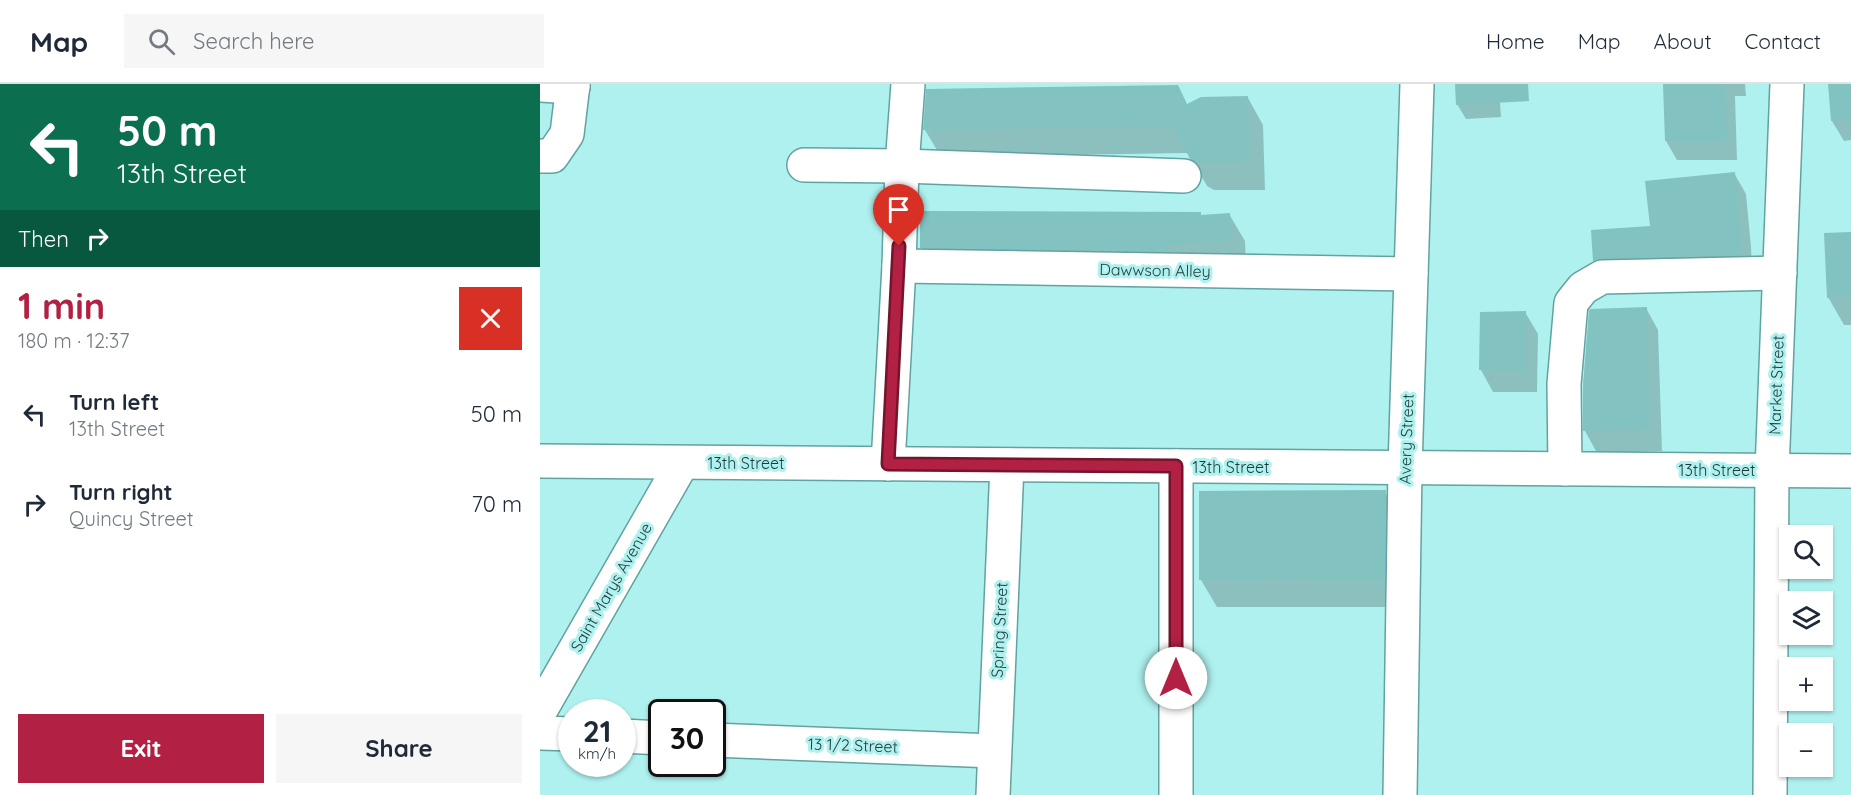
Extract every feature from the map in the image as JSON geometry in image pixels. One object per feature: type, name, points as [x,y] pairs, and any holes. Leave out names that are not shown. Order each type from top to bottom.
[{"type":"street","points":[[888,464],[908,84]]},
{"type":"street","name":"Avery Street","points":[[1400,795],[1405,468],[1417,84]]},
{"type":"street","name":"Market Street","points":[[1770,795],[1772,471],[1787,84]]},
{"type":"street","points":[[540,85],[573,85],[567,134],[552,156],[540,156]]},
{"type":"street","points":[[804,165],[902,166],[1184,176]]},
{"type":"street","name":"Dawwson Alley","points":[[899,266],[1411,274]]},
{"type":"street","points":[[1565,469],[1564,384],[1571,303],[1583,288],[1602,277],[1780,273]]},
{"type":"street","name":"13th Street","points":[[540,461],[1851,471]]},
{"type":"street","name":"Saint Marys Avenue","points":[[540,711],[682,462]]},
{"type":"street","name":"Spring Street","points":[[993,795],[1007,465]]},
{"type":"street","points":[[1176,466],[1176,795]]},
{"type":"street","points":[[540,733],[558,734]]},
{"type":"street","name":"13 1/2 Street","points":[[726,741],[994,751]]},
{"type":"building","points":[[1455,84],[1528,84],[1529,101],[1456,105]]},
{"type":"building","points":[[1663,84],[1725,84],[1727,141],[1665,141]]},
{"type":"building","points":[[1828,84],[1851,84],[1851,119],[1831,121]]},
{"type":"building","points":[[1178,85],[1187,104],[1201,97],[1248,96],[1250,162],[1197,163],[1190,159],[1173,126],[923,130],[926,89]]},
{"type":"building","points":[[1735,172],[1741,255],[1602,258],[1593,261],[1591,230],[1650,226],[1645,181]]},
{"type":"building","points":[[920,211],[1201,212],[1201,215],[1230,213],[1232,240],[1168,245],[1168,251],[920,248]]},
{"type":"building","points":[[1851,232],[1851,296],[1827,298],[1824,233]]},
{"type":"building","points":[[1647,307],[1650,429],[1583,431],[1583,385],[1589,310]]},
{"type":"building","points":[[1526,311],[1526,371],[1479,370],[1480,312]]},
{"type":"building","points":[[1386,490],[1385,579],[1199,580],[1199,491]]},
{"type":"route","points":[[899,246],[888,464],[1176,466],[1176,678]]}]
